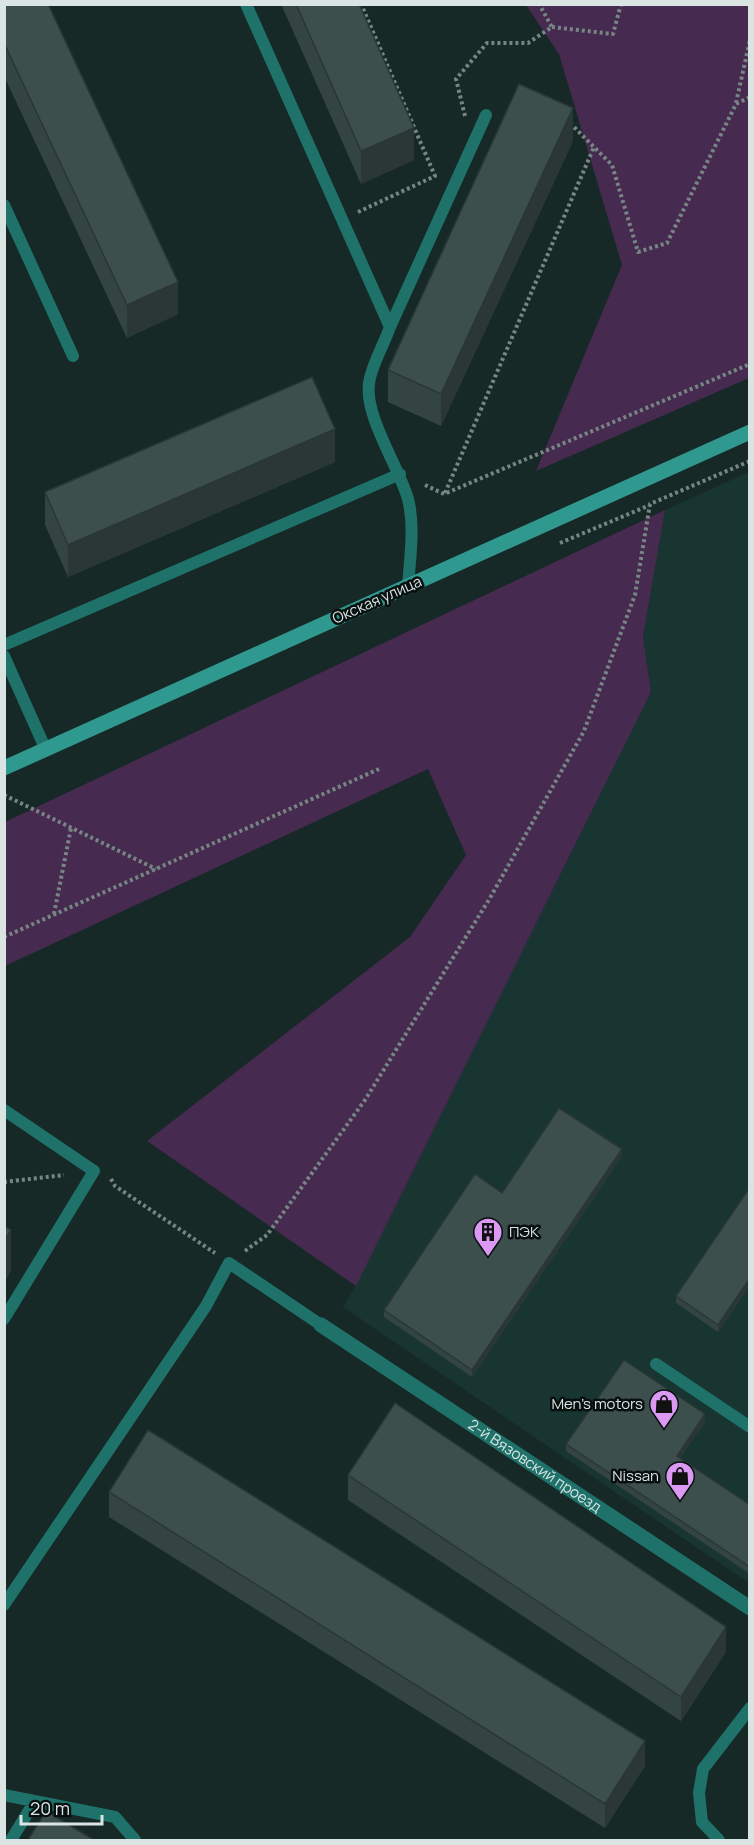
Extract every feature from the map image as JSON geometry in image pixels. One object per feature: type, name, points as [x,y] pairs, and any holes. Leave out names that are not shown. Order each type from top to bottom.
[{"type":"main road","name":"Окская улица","points":[[4,768],[750,432]]},
{"type":"street","name":"2-й Вязовский проезд","points":[[321,1325],[750,1608]]},
{"type":"lane","points":[[246,4],[390,327]]},
{"type":"lane","points":[[408,586],[412,532],[409,501],[400,474],[369,408],[369,380],[390,327],[486,115]]},
{"type":"lane","points":[[4,206],[73,356]]},
{"type":"lane","points":[[4,645],[400,474]]},
{"type":"lane","points":[[4,656],[46,750]]},
{"type":"lane","points":[[4,1110],[94,1171],[4,1320]]},
{"type":"lane","points":[[4,1605],[206,1306],[229,1263],[321,1325]]},
{"type":"lane","points":[[656,1364],[750,1427]]},
{"type":"lane","points":[[719,1840],[702,1822],[699,1793],[703,1769],[750,1708]]},
{"type":"lane","points":[[4,1795],[115,1817],[135,1840]]},
{"type":"lane","points":[[11,1840],[35,1801]]},
{"type":"path","points":[[342,220],[435,176],[361,4]]},
{"type":"path","points":[[539,4],[552,27]]},
{"type":"path","points":[[486,115],[464,116],[456,79],[487,43],[528,43],[552,27],[613,34],[621,4]]},
{"type":"path","points":[[564,117],[612,165],[638,252],[667,243],[736,104],[750,40]]},
{"type":"path","points":[[736,104],[750,97]]},
{"type":"path","points":[[444,494],[594,147]]},
{"type":"path","points":[[400,474],[444,494],[750,364]]},
{"type":"path","points":[[110,1177],[115,1186],[229,1263],[267,1235],[365,1100],[490,898],[584,730],[635,595],[650,504],[750,461]]},
{"type":"path","points":[[4,937],[379,770]]},
{"type":"path","points":[[4,795],[156,869]]},
{"type":"path","points":[[54,915],[71,828]]},
{"type":"path","points":[[4,1182],[94,1171]]},
{"type":"shaded area","points":[[526,5],[750,5],[749,378],[536,471],[622,265],[559,54]]},
{"type":"shaded area","points":[[749,472],[749,1583],[343,1307],[356,1286],[651,692],[643,637],[665,510]]},
{"type":"shaded area","points":[[665,510],[643,637],[651,692],[356,1286],[147,1141],[410,937],[466,855],[428,769],[5,966],[5,822]]},
{"type":"building","points":[[4,4],[48,4],[178,282],[127,305],[4,43]]},
{"type":"building","points":[[296,4],[359,4],[414,128],[361,151]]},
{"type":"building","points":[[519,84],[573,108],[441,394],[388,370]]},
{"type":"building","points":[[312,377],[335,429],[68,545],[45,492]]},
{"type":"building","name":"ПЭК","points":[[559,1108],[622,1149],[472,1370],[384,1310],[475,1174],[502,1193]]},
{"type":"building","points":[[750,1187],[750,1278],[718,1325],[676,1296]]},
{"type":"building","points":[[4,1226],[11,1230],[4,1241]]},
{"type":"building","points":[[624,1360],[705,1414],[677,1456],[750,1505],[750,1567],[566,1444]]},
{"type":"building","points":[[395,1403],[726,1627],[681,1697],[348,1475]]},
{"type":"building","points":[[148,1430],[645,1741],[605,1804],[109,1492]]},
{"type":"building","points":[[46,1811],[94,1840],[28,1840]]},
{"type":"place","name":"ПЭК","points":[[488,1258]]},
{"type":"place","name":"Men's motors","points":[[664,1430]]},
{"type":"place","name":"Nissan","points":[[680,1502]]}]
